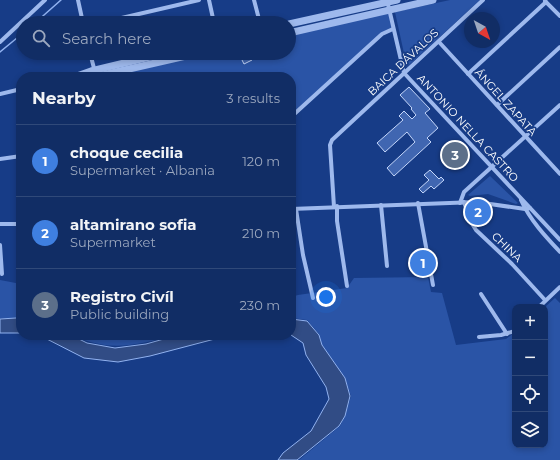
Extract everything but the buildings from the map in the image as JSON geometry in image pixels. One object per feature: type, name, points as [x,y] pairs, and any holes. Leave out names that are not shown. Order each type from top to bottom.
[{"type":"street","points":[[28,16],[45,0]]},
{"type":"street","points":[[78,0],[81,16]]},
{"type":"street","points":[[130,16],[199,0]]},
{"type":"street","points":[[209,0],[212,16]]},
{"type":"street","points":[[254,0],[258,16]]},
{"type":"street","points":[[296,22],[397,0]]},
{"type":"street","points":[[296,31],[432,0]]},
{"type":"street","name":"BAICA DÁVALOS","points":[[335,206],[331,142],[483,0]]},
{"type":"street","points":[[387,1],[404,73]]},
{"type":"street","points":[[468,74],[546,1],[560,16]]},
{"type":"street","points":[[0,42],[16,27]]},
{"type":"street","points":[[296,112],[382,34],[394,29]]},
{"type":"street","name":"ÁNGEL ZAPATA","points":[[439,42],[560,174]]},
{"type":"street","points":[[497,105],[560,47]]},
{"type":"street","points":[[92,60],[95,72]]},
{"type":"street","points":[[114,72],[147,60]]},
{"type":"street","points":[[114,72],[168,60]]},
{"type":"street","name":"ANTONIO NELLA CASTRO","points":[[404,73],[560,240]]},
{"type":"street","points":[[0,94],[16,90]]},
{"type":"street","points":[[462,202],[464,192],[560,105]]},
{"type":"street","points":[[556,109],[560,113]]},
{"type":"street","points":[[0,159],[16,157]]},
{"type":"street","name":"ANTONIO NELLA CASTRO","points":[[519,196],[525,209],[542,232],[560,252]]},
{"type":"street","points":[[313,298],[303,254],[296,209],[335,206],[462,202],[483,203],[525,209],[530,208]]},
{"type":"street","name":"CHINA","points":[[462,202],[476,230],[512,264],[545,300]]},
{"type":"street","points":[[418,203],[433,284]]},
{"type":"street","points":[[381,205],[387,266]]},
{"type":"street","points":[[335,206],[347,286]]},
{"type":"street","points":[[0,224],[16,224]]},
{"type":"street","points":[[0,245],[2,274]]},
{"type":"street","points":[[542,304],[560,287]]},
{"type":"street","points":[[481,294],[507,334]]},
{"type":"street","points":[[480,337],[507,334],[512,332]]},
{"type":"shaded area","points":[[450,0],[480,0],[467,12],[464,12],[464,15],[407,67],[395,12]]},
{"type":"shaded area","points":[[389,10],[393,29],[382,34],[296,113],[296,72],[117,72],[170,60],[296,60],[296,31]]},
{"type":"shaded area","points":[[490,176],[518,203],[516,204],[488,194],[468,195]]},
{"type":"shaded area","points":[[428,277],[431,292],[442,293],[456,345],[506,339],[512,334],[512,448],[548,448],[548,304],[555,298],[560,303],[560,460],[299,460],[340,426],[345,416],[351,396],[345,378],[322,345],[319,334],[307,320],[296,319],[296,296],[347,288],[354,278]]},
{"type":"shaded area","points":[[0,280],[16,283],[16,318],[0,318]]},
{"type":"shaded area","points":[[16,318],[16,333],[0,333],[0,319]]},
{"type":"shaded area","points":[[296,320],[307,321],[319,335],[322,345],[345,378],[350,396],[345,416],[339,426],[297,460],[278,460],[283,453],[311,431],[329,399],[326,387],[306,355],[303,343],[296,338]]},
{"type":"shaded area","points":[[49,340],[81,340],[87,343],[115,348],[146,344],[160,340],[211,340],[150,356],[118,362],[84,358]]},
{"type":"shaded area","points":[[84,340],[156,340],[124,346],[111,346]]},
{"type":"waterway","points":[[43,16],[61,0]]},
{"type":"waterway","points":[[0,52],[16,39]]},
{"type":"place","name":"Registro Civíl","points":[[455,155]]},
{"type":"place","name":"altamirano sofia","points":[[478,212]]},
{"type":"place","name":"choque cecilia","points":[[423,263]]}]
